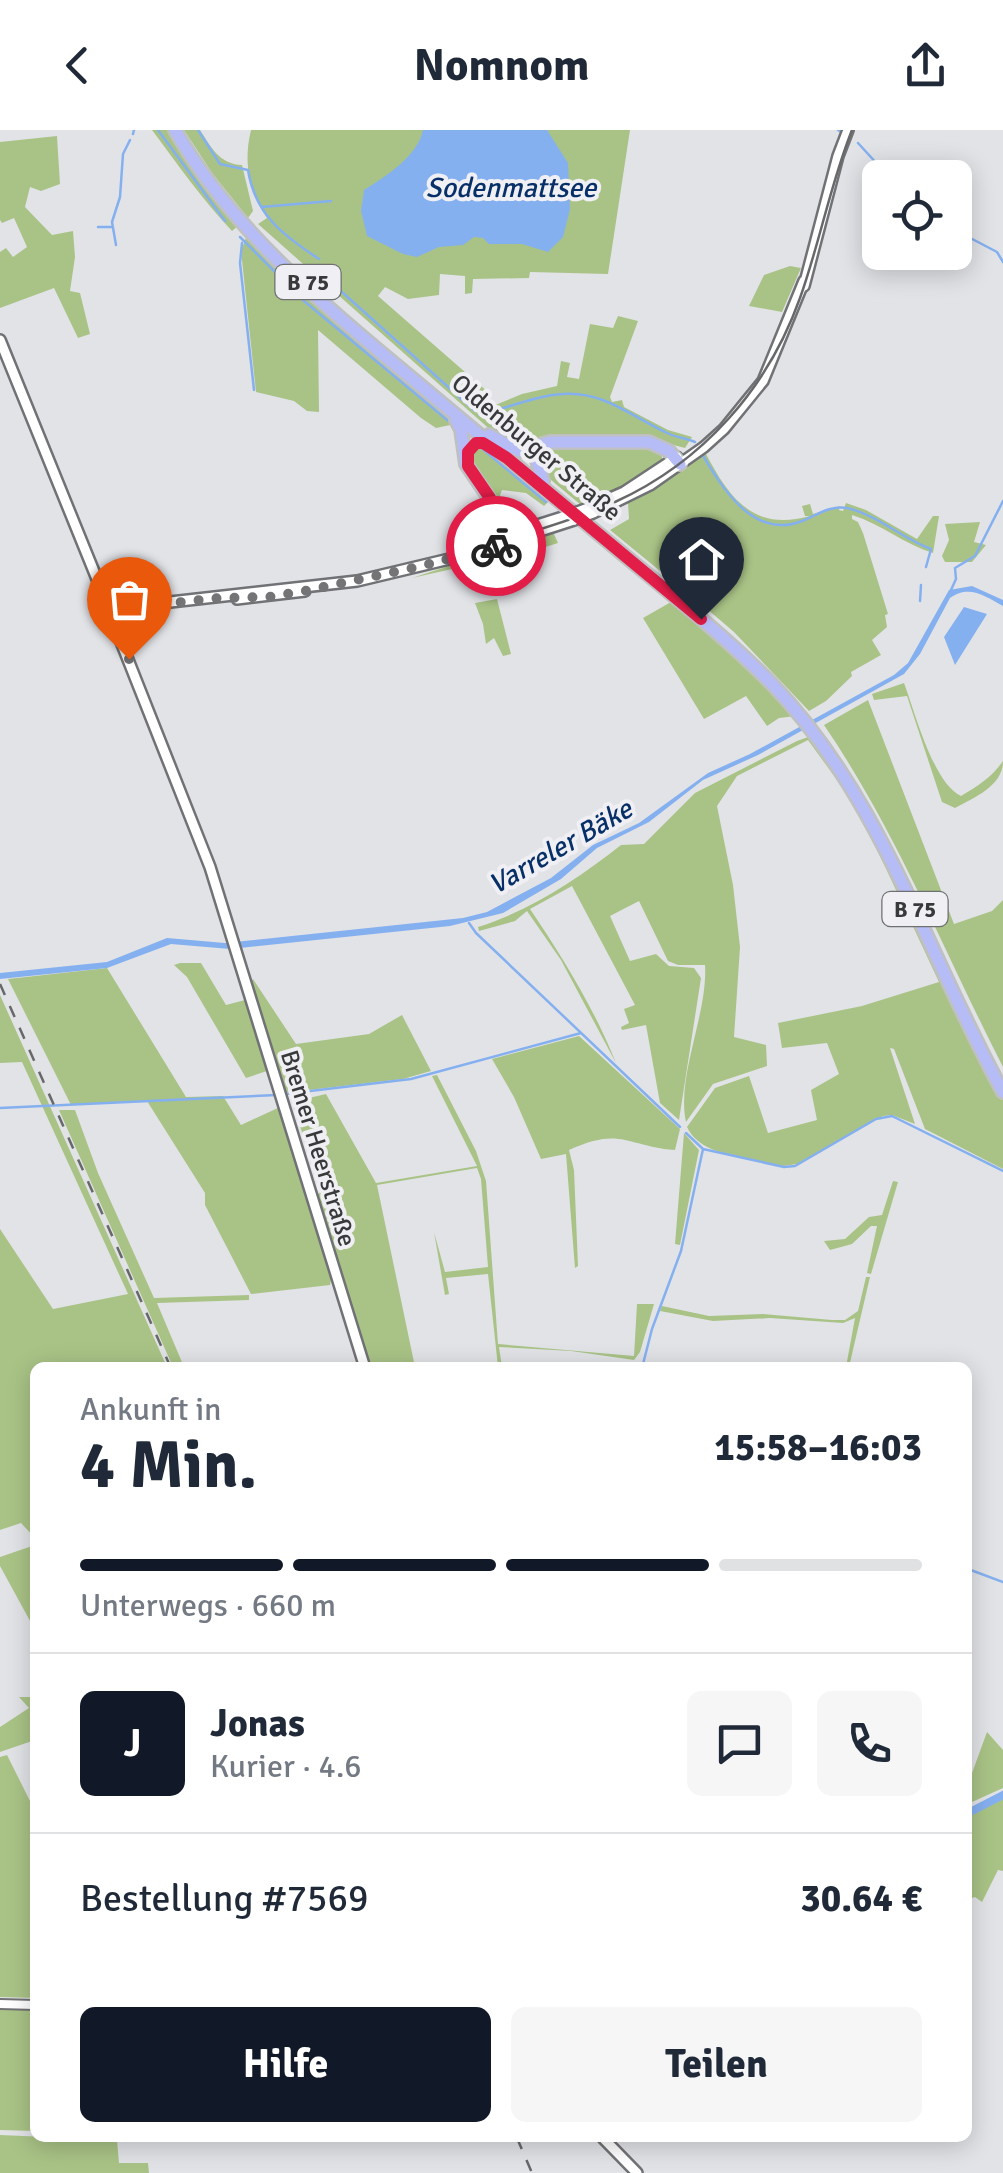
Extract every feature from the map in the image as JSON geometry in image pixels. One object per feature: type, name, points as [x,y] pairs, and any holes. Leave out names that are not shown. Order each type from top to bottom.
[{"type":"highway","name":"Oldenburger Straße","points":[[177,130],[208,181],[347,324],[720,634],[804,717]]},
{"type":"highway","name":"Oldenburger Straße","points":[[248,225],[366,334],[734,641],[804,717]]},
{"type":"highway","points":[[452,411],[461,430],[468,466],[490,498],[507,542]]},
{"type":"highway","points":[[489,436],[519,451],[550,442],[648,442],[662,446],[682,460]]},
{"type":"highway","points":[[543,481],[536,457],[550,442]]},
{"type":"highway","points":[[468,466],[468,452],[476,443],[483,443],[507,458]]},
{"type":"highway","name":"B 75","points":[[804,717],[877,820],[1003,1082]]},
{"type":"highway","name":"B 75","points":[[816,732],[881,838],[955,1000],[1003,1092]]},
{"type":"main road","points":[[108,609],[332,584],[422,566],[507,542],[631,496],[713,440],[763,382],[804,281],[833,177],[851,130]]},
{"type":"main road","points":[[0,340],[130,665]]},
{"type":"main road","points":[[102,595],[124,606]]},
{"type":"main road","points":[[121,635],[124,606]]},
{"type":"main road","points":[[108,609],[130,665]]},
{"type":"main road","name":"Bremer Heerstraße","points":[[130,665],[235,943],[363,1362]]},
{"type":"main road","points":[[607,2142],[636,2173]]},
{"type":"street","points":[[0,2004],[30,2005]]},
{"type":"green space","points":[[152,130],[171,130],[239,225],[232,231],[200,194]]},
{"type":"green space","points":[[184,130],[200,130],[222,158],[242,165],[253,211],[248,218],[212,173]]},
{"type":"green space","points":[[251,130],[630,130],[608,274],[530,272],[529,278],[473,279],[472,293],[465,294],[465,276],[440,274],[439,295],[408,299],[385,287],[378,296],[489,393],[486,403],[493,406],[557,386],[561,361],[570,363],[567,377],[579,379],[590,324],[613,328],[618,316],[638,321],[610,397],[612,402],[622,400],[624,407],[668,430],[692,437],[685,448],[662,442],[521,448],[503,441],[258,224],[267,218],[249,176]]},
{"type":"green space","points":[[57,136],[60,184],[41,191],[30,187],[25,207],[52,235],[73,231],[75,257],[70,291],[80,293],[90,334],[78,338],[54,288],[0,308],[0,252],[6,248],[13,257],[27,247],[14,218],[2,223],[0,220],[0,142]]},
{"type":"green space","points":[[247,235],[455,424],[436,428],[421,418],[318,330],[319,412],[256,392],[241,251]]},
{"type":"green space","points":[[790,266],[801,268],[782,312],[749,306],[764,275]]},
{"type":"green space","points":[[653,445],[663,462],[632,484],[581,505],[539,466],[543,450],[548,447]]},
{"type":"green space","points":[[483,446],[549,501],[544,506],[526,493],[502,490],[500,495],[507,512],[503,515],[471,464],[471,450]]},
{"type":"green space","points":[[705,452],[734,497],[758,515],[790,520],[810,516],[805,516],[802,506],[810,504],[813,514],[840,506],[843,511],[846,503],[917,539],[933,516],[939,516],[933,553],[852,515],[863,533],[888,614],[887,627],[872,640],[881,655],[851,672],[852,676],[826,701],[809,711],[734,632],[699,602],[699,591],[712,575],[673,551],[665,563],[670,568],[665,575],[610,530],[629,519],[628,503]]},
{"type":"green space","points":[[980,522],[974,542],[986,545],[972,562],[945,562],[942,556],[949,540],[945,524]]},
{"type":"green space","points":[[553,532],[558,543],[510,561],[493,564],[492,560],[412,578]]},
{"type":"green space","points":[[497,599],[511,654],[503,656],[494,638],[486,644],[475,603]]},
{"type":"green space","points":[[671,602],[757,673],[796,716],[779,718],[767,726],[746,696],[704,719],[643,618]]},
{"type":"green space","points":[[904,683],[926,746],[951,789],[961,796],[984,781],[1003,761],[993,784],[955,808],[942,802],[907,696],[874,700],[872,694]]},
{"type":"green space","points":[[868,700],[954,924],[992,911],[1003,900],[1003,1067],[897,850],[824,725]]},
{"type":"green space","points":[[811,736],[868,821],[969,1037],[1003,1100],[1003,1169],[925,1129],[894,1049],[890,1048],[915,1124],[892,1115],[883,1116],[797,1164],[783,1166],[715,1151],[703,1145],[687,1127],[715,1088],[749,1076],[768,1133],[817,1120],[811,1090],[839,1074],[827,1043],[782,1048],[778,1023],[862,1006],[939,982],[853,802],[808,740],[737,776],[717,806],[733,885],[740,947],[734,1037],[766,1045],[767,1066],[713,1084],[686,1122],[685,1085],[702,1004],[705,965],[668,961],[639,901],[610,916],[630,961],[656,954],[669,966],[694,968],[701,978],[679,1120],[660,1103],[646,1025],[622,1030],[629,1023],[624,1009],[635,1005],[572,886],[530,909],[577,984],[616,1063],[561,960],[527,911],[515,921],[479,931],[478,927],[553,892],[621,845],[644,844],[695,793]]},
{"type":"green space","points":[[201,963],[226,1005],[245,1000],[270,1070],[246,1078],[187,977],[174,965]]},
{"type":"green space","points":[[107,968],[186,1097],[223,1096],[241,1125],[280,1107],[332,1276],[330,1285],[251,1294],[205,1205],[205,1193],[147,1101],[71,1105],[8,979]]},
{"type":"green space","points":[[253,979],[296,1044],[369,1034],[402,1015],[431,1071],[403,1079],[283,1093]]},
{"type":"green space","points":[[0,995],[165,1362],[30,1362],[30,1533],[21,1523],[0,1530],[0,1229],[53,1309],[128,1294],[22,1062],[0,1063]]},
{"type":"green space","points":[[579,1036],[680,1129],[675,1150],[612,1138],[569,1150],[574,1170],[578,1266],[575,1268],[566,1154],[541,1159],[514,1097],[492,1059]]},
{"type":"green space","points":[[437,1075],[476,1151],[486,1181],[498,1344],[634,1356],[637,1304],[654,1304],[634,1360],[499,1347],[501,1362],[497,1362],[488,1274],[446,1278],[449,1294],[445,1295],[434,1232],[445,1272],[488,1267],[477,1168],[377,1185],[414,1362],[368,1362],[316,1195],[322,1192],[292,1102],[326,1094],[376,1183],[477,1166],[432,1076]]},
{"type":"green space","points":[[59,1110],[75,1110],[98,1173],[154,1298],[249,1295],[249,1300],[157,1303],[182,1362],[171,1362]]},
{"type":"green space","points":[[684,1133],[699,1150],[680,1245],[675,1244]]},
{"type":"green space","points":[[893,1181],[898,1182],[871,1274],[867,1273],[877,1226],[871,1226],[852,1244],[830,1250],[824,1241],[845,1239],[869,1217],[882,1215]]},
{"type":"green space","points":[[866,1277],[870,1277],[850,1362],[847,1362],[855,1318],[843,1323],[770,1318],[713,1321],[660,1311],[662,1306],[709,1316],[763,1314],[845,1320],[858,1311]]},
{"type":"green space","points":[[30,1547],[30,1621],[0,1566],[0,1557]]},
{"type":"green space","points":[[19,1697],[30,1697],[30,1742],[0,1752],[0,1727],[29,1708]]},
{"type":"green space","points":[[987,1732],[1003,1750],[1003,1788],[972,1802],[972,1773]]},
{"type":"green space","points":[[7,1755],[30,1801],[30,1998],[0,1997],[0,1757]]},
{"type":"green space","points":[[1003,1796],[1003,1871],[998,1870],[982,1902],[972,1898],[972,1812]]},
{"type":"green space","points":[[0,2005],[30,2007],[30,2131],[0,2130]]},
{"type":"green space","points":[[0,2135],[30,2136],[30,2142],[117,2142],[119,2163],[148,2163],[149,2173],[0,2173]]},
{"type":"water","name":"Sodenmattsee","points":[[423,130],[547,130],[568,163],[570,209],[563,237],[548,252],[522,244],[489,244],[474,237],[463,245],[439,247],[417,257],[367,236],[361,211],[364,190],[408,157]]},
{"type":"water","points":[[972,586],[1003,600],[1003,606],[970,592],[950,598],[920,654],[904,674],[758,755],[703,780],[649,822],[597,848],[561,879],[503,913],[450,926],[230,949],[171,944],[107,968],[0,979],[0,973],[107,962],[167,938],[225,943],[463,918],[487,912],[551,878],[593,845],[639,823],[708,773],[894,675],[908,663],[949,590]]},
{"type":"water","points":[[964,607],[987,614],[955,665],[944,637]]},
{"type":"waterway","points":[[133,134],[134,130]]},
{"type":"waterway","points":[[158,130],[225,221]]},
{"type":"waterway","points":[[198,130],[220,164],[248,170],[264,212],[283,233],[319,259]]},
{"type":"waterway","points":[[116,245],[112,222],[120,197],[123,154],[130,140]]},
{"type":"waterway","points":[[858,143],[874,160]]},
{"type":"waterway","points":[[262,207],[331,201]]},
{"type":"waterway","points":[[98,227],[112,227]]},
{"type":"waterway","points":[[240,237],[304,301],[452,424]]},
{"type":"waterway","points":[[972,239],[997,252],[1003,262]]},
{"type":"waterway","points":[[242,243],[240,263],[254,390]]},
{"type":"waterway","points":[[315,268],[475,411]]},
{"type":"waterway","points":[[479,415],[543,397],[577,394],[604,400],[668,434],[695,442]]},
{"type":"waterway","points":[[479,446],[546,502]]},
{"type":"waterway","points":[[702,454],[730,496],[755,517],[785,525],[829,509],[847,508],[931,549],[926,567]]},
{"type":"waterway","points":[[951,590],[955,568],[975,556],[1003,501]]},
{"type":"waterway","points":[[920,601],[921,585]]},
{"type":"waterway","points":[[469,923],[680,1127]]},
{"type":"waterway","points":[[285,1094],[411,1079],[581,1033]]},
{"type":"waterway","points":[[0,1108],[277,1095]]},
{"type":"waterway","points":[[686,1133],[703,1149],[784,1167],[795,1166],[876,1119],[892,1116],[1003,1171]]},
{"type":"waterway","points":[[644,1362],[681,1251],[703,1149]]},
{"type":"waterway","points":[[972,1570],[1003,1582]]},
{"type":"waterway","points":[[972,1811],[1003,1795]]},
{"type":"tram line","points":[[506,540],[588,513],[647,485],[704,444],[751,392],[800,298],[852,130]]},
{"type":"railway","points":[[0,984],[168,1362]]},
{"type":"railway","points":[[519,2142],[532,2173]]},
{"type":"way so far","points":[[129,659],[119,622],[128,608],[269,597],[376,577],[496,546]]},
{"type":"route","points":[[496,546],[507,542],[487,493],[466,457],[476,443],[483,443],[507,458],[701,619]]},
{"type":"water label","name":"Varreler Bäke","points":[[560,846]]}]
